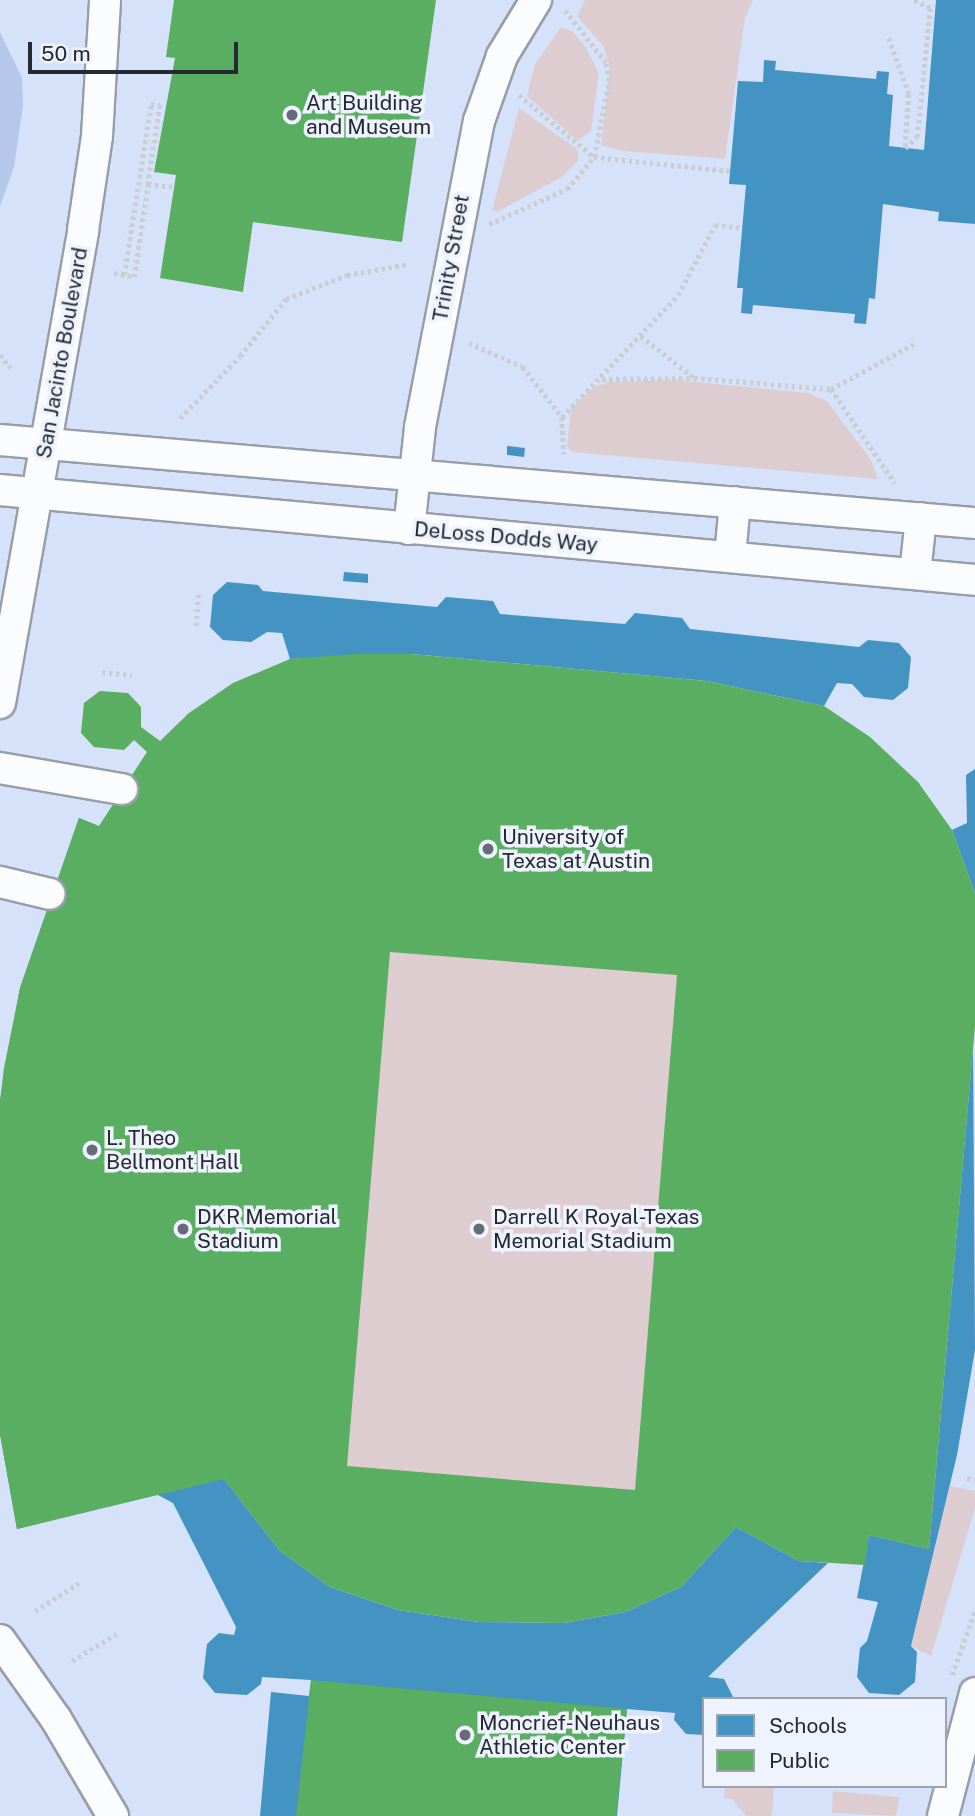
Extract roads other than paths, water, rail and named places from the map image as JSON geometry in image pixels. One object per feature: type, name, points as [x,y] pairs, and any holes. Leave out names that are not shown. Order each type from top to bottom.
[{"type":"street","name":"San Jacinto Boulevard","points":[[0,703],[38,496],[97,135],[105,0]]},
{"type":"street","name":"Trinity Street","points":[[409,529],[414,473],[479,121],[502,56],[536,0]]},
{"type":"street","points":[[0,440],[414,473],[975,523]]},
{"type":"street","name":"DeLoss Dodds Way","points":[[0,490],[38,496],[975,580]]},
{"type":"street","points":[[730,557],[735,502]]},
{"type":"street","points":[[915,574],[921,518]]},
{"type":"street","points":[[0,768],[121,789]]},
{"type":"street","points":[[0,883],[50,894]]},
{"type":"street","points":[[0,1640],[55,1719],[113,1816]]},
{"type":"street","points":[[943,1816],[962,1688]]},
{"type":"place","name":"Art Building and Museum","points":[[292,115]]},
{"type":"place","name":"University of Texas at Austin","points":[[488,849]]},
{"type":"place","name":"L. Theo Bellmont Hall","points":[[92,1150]]},
{"type":"place","name":"DKR Memorial Stadium","points":[[183,1229]]},
{"type":"place","name":"Darrell K Royal-Texas Memorial Stadium","points":[[479,1229]]},
{"type":"place","name":"Moncrief-Neuhaus Athletic Center","points":[[465,1735]]}]
